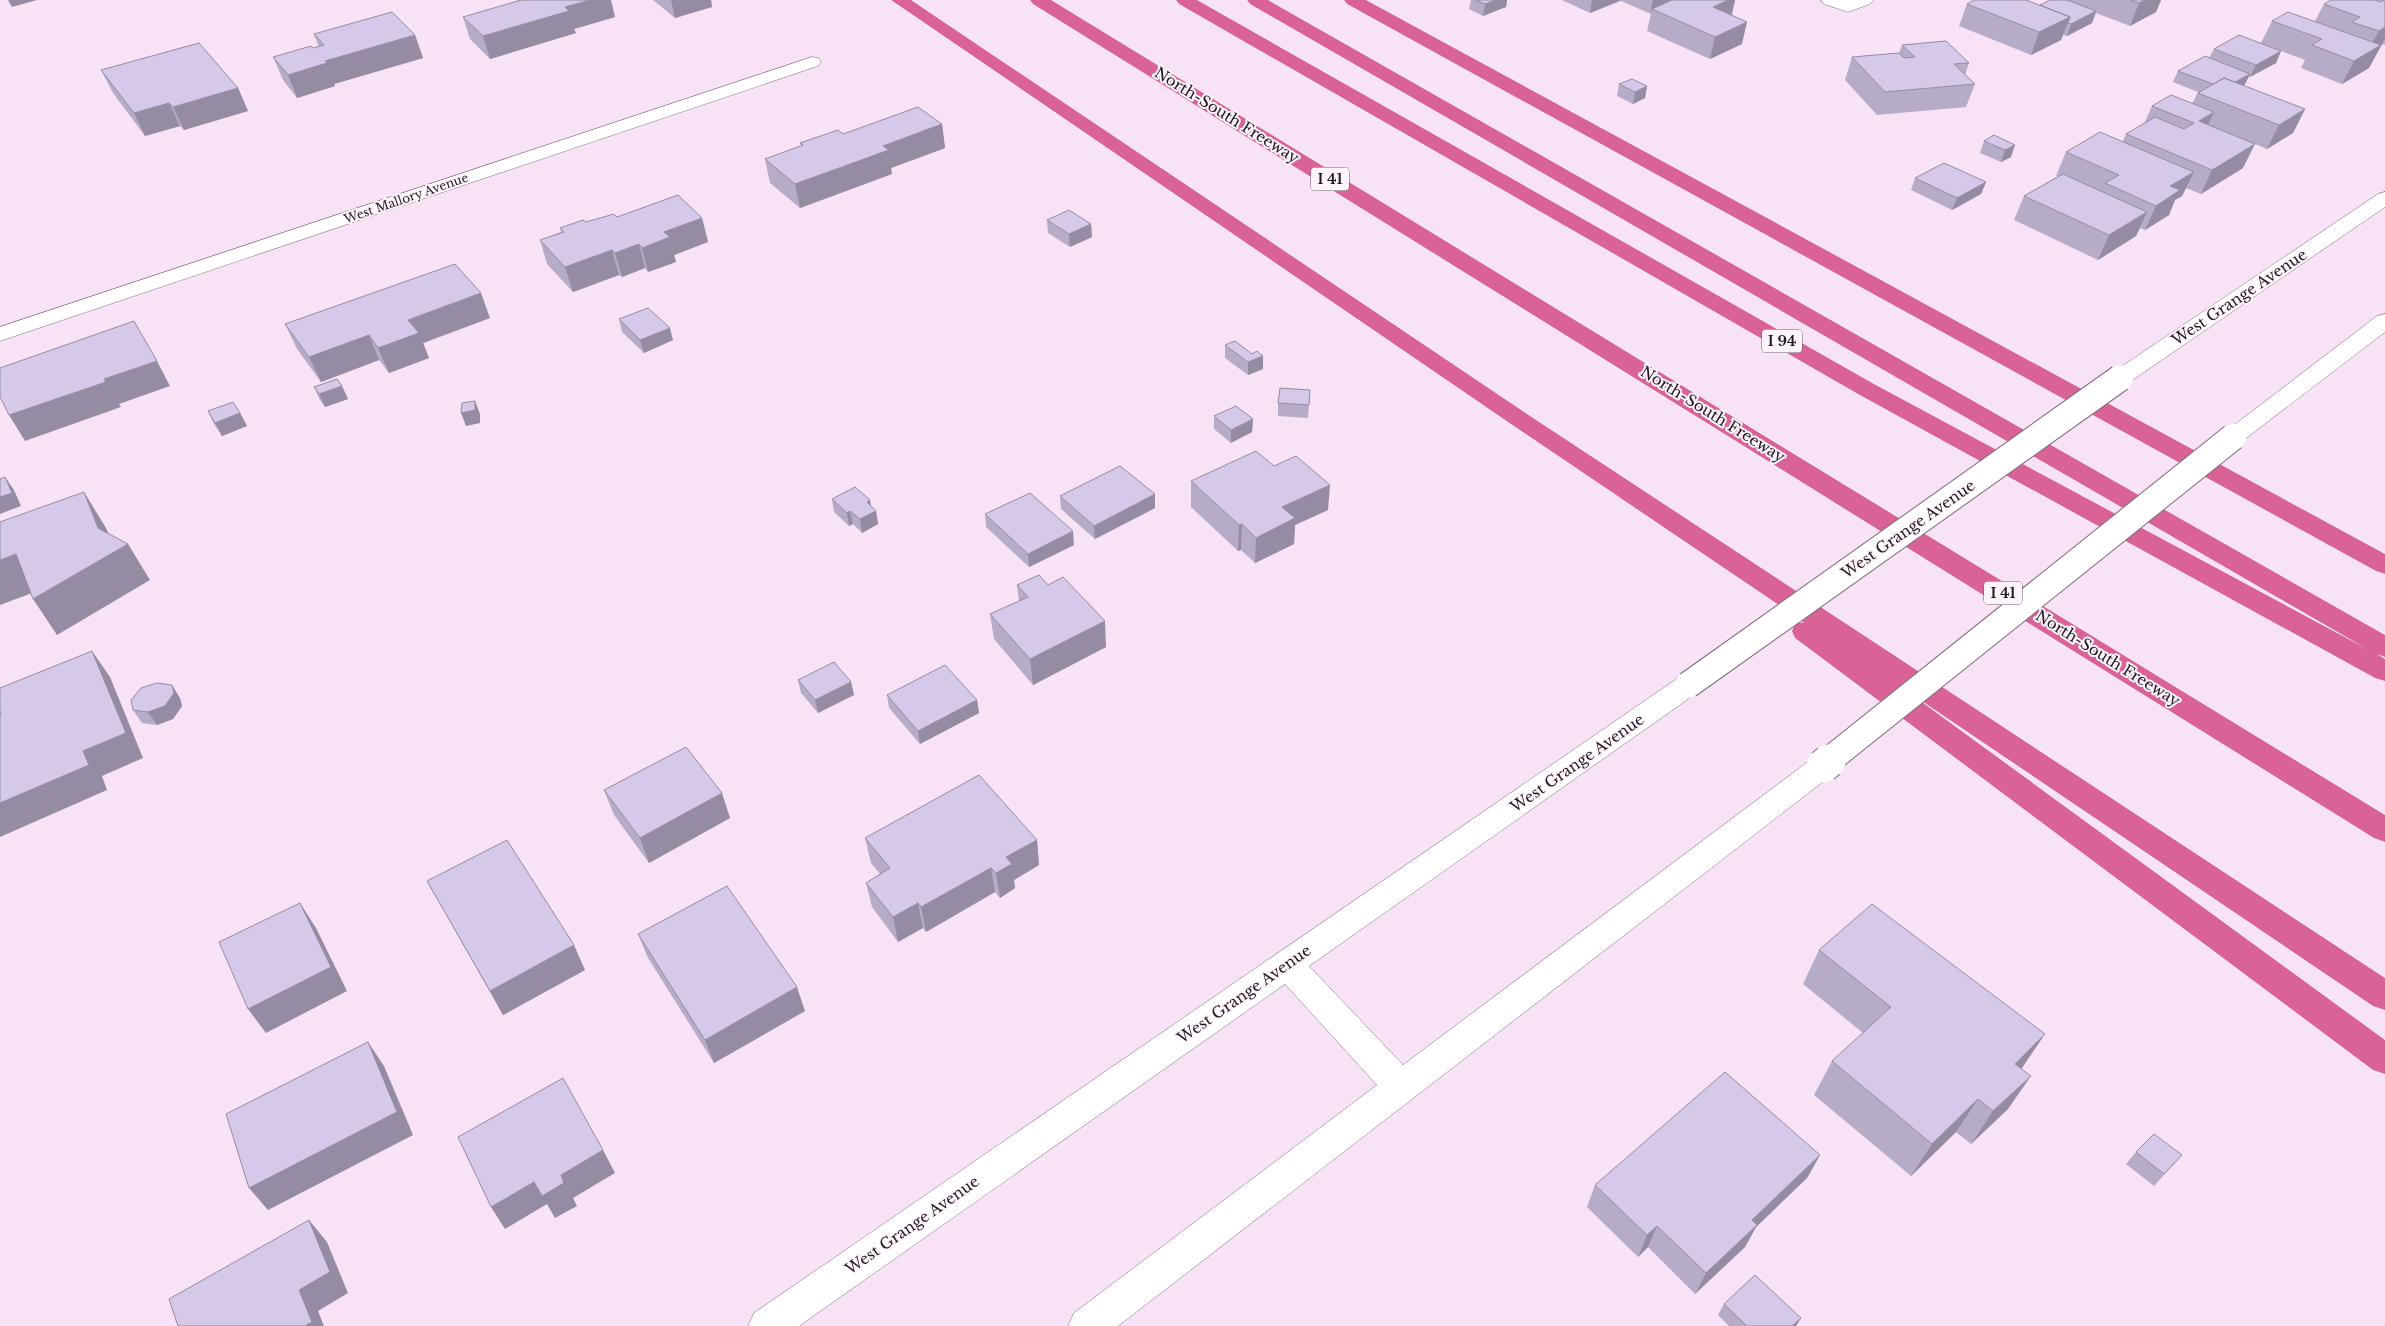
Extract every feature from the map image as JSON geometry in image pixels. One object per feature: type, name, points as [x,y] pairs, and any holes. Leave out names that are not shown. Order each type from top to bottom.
[{"type":"highway","points":[[900,0],[1518,419],[2385,996]]},
{"type":"highway","name":"North-South Freeway","points":[[1039,0],[2385,830]]},
{"type":"highway","name":"I 94","points":[[1185,0],[1866,389],[2385,671]]},
{"type":"highway","points":[[1256,0],[2385,647]]},
{"type":"highway","points":[[1353,0],[2385,565]]},
{"type":"highway","points":[[1518,419],[2385,1059]]},
{"type":"street","points":[[1830,0],[1848,7],[1864,0]]},
{"type":"street","name":"West Mallory Avenue","points":[[0,334],[812,62]]},
{"type":"street","name":"West Grange Avenue","points":[[767,1326],[1688,685],[2120,378],[2385,198]]},
{"type":"street","points":[[1087,1326],[1823,766],[2233,437],[2385,321]]},
{"type":"street","points":[[1287,964],[1401,1087]]},
{"type":"building","points":[[521,0],[590,0],[565,7],[569,11],[483,36],[463,17]]},
{"type":"building","points":[[1476,0],[1496,0],[1485,4]]},
{"type":"building","points":[[1672,0],[1728,0],[1713,7],[1747,22],[1715,37],[1652,9]]},
{"type":"building","points":[[1974,0],[2026,0],[2070,17],[2039,32],[1967,4]]},
{"type":"building","points":[[2050,0],[2067,0],[2096,11],[2071,24],[2068,23],[2070,17],[2040,5]]},
{"type":"building","points":[[2130,0],[2145,0],[2139,3]]},
{"type":"building","points":[[2331,0],[2375,0],[2381,2],[2385,0],[2385,27],[2379,31],[2352,22],[2360,17],[2324,4]]},
{"type":"building","points":[[392,12],[415,35],[325,61],[327,63],[288,75],[273,57],[311,46],[313,48],[324,45],[314,34]]},
{"type":"building","points":[[2288,12],[2381,45],[2354,61],[2312,45],[2322,39],[2272,21]]},
{"type":"building","points":[[2239,35],[2281,51],[2256,65],[2214,49]]},
{"type":"building","points":[[1946,41],[1969,63],[1954,64],[1975,84],[1885,92],[1852,57],[1899,53],[1904,58],[1915,57],[1902,45]]},
{"type":"building","points":[[199,43],[238,88],[173,107],[169,103],[134,113],[101,70]]},
{"type":"building","points":[[2205,56],[2250,74],[2235,82],[2224,78],[2213,84],[2178,71]]},
{"type":"building","points":[[2224,78],[2305,109],[2279,125],[2198,93]]},
{"type":"building","points":[[1632,79],[1647,86],[1635,92],[1619,84]]},
{"type":"building","points":[[2171,95],[2214,112],[2199,121],[2255,144],[2212,170],[2126,134],[2155,117],[2184,129],[2194,123],[2152,106]]},
{"type":"building","points":[[918,107],[942,124],[883,146],[889,150],[795,184],[765,159],[803,145],[800,143],[838,130],[843,134]]},
{"type":"building","points":[[2100,132],[2194,172],[2170,186],[2180,190],[2156,206],[2105,183],[2119,175],[2066,152]]},
{"type":"building","points":[[1994,135],[2015,145],[2005,150],[1984,141]]},
{"type":"building","points":[[1944,163],[1986,182],[1957,198],[1915,178]]},
{"type":"building","points":[[2063,174],[2147,212],[2109,235],[2024,196]]},
{"type":"building","points":[[678,195],[702,218],[664,232],[670,237],[642,248],[639,244],[615,253],[612,250],[565,267],[540,240],[564,232],[560,228],[583,220],[586,222],[614,214],[617,217]]},
{"type":"building","points":[[1069,210],[1091,224],[1069,234],[1047,220]]},
{"type":"building","points":[[455,264],[481,293],[408,320],[419,333],[378,348],[369,335],[309,357],[285,324]]},
{"type":"building","points":[[648,308],[670,328],[640,340],[619,319]]},
{"type":"building","points":[[134,321],[157,361],[104,379],[106,382],[9,415],[0,397],[0,368]]},
{"type":"building","points":[[1235,341],[1252,354],[1257,351],[1263,356],[1248,362],[1225,345]]},
{"type":"building","points":[[337,379],[342,386],[319,394],[314,387]]},
{"type":"building","points":[[1280,388],[1310,390],[1309,405],[1278,403]]},
{"type":"building","points":[[475,401],[475,410],[461,413],[462,403]]},
{"type":"building","points":[[233,402],[240,413],[215,423],[208,411]]},
{"type":"building","points":[[1236,406],[1253,419],[1231,430],[1214,416]]},
{"type":"building","points":[[1256,451],[1274,466],[1296,456],[1330,485],[1282,507],[1295,518],[1256,538],[1191,481]]},
{"type":"building","points":[[1120,466],[1155,494],[1094,526],[1060,496]]},
{"type":"building","points":[[5,477],[12,493],[0,497],[0,479]]},
{"type":"building","points":[[855,487],[870,500],[867,502],[876,511],[860,519],[850,511],[847,513],[832,499]]},
{"type":"building","points":[[84,492],[98,528],[128,544],[33,599],[16,554],[0,560],[0,522]]},
{"type":"building","points":[[1030,493],[1073,531],[1028,554],[985,514]]},
{"type":"building","points":[[1039,575],[1048,585],[1063,577],[1105,621],[1030,659],[990,614],[1028,597],[1017,585]]},
{"type":"building","points":[[92,651],[126,733],[83,751],[89,765],[0,803],[0,688]]},
{"type":"building","points":[[834,662],[851,682],[815,700],[798,680]]},
{"type":"building","points":[[945,665],[977,700],[918,731],[887,695]]},
{"type":"building","points":[[157,683],[172,685],[174,693],[165,706],[148,712],[133,710],[131,700],[141,688]]},
{"type":"building","points":[[686,747],[722,793],[640,838],[604,790]]},
{"type":"building","points":[[979,775],[1037,840],[1006,857],[1012,864],[996,873],[991,868],[921,907],[918,903],[893,917],[866,883],[890,868],[865,838]]},
{"type":"building","points":[[507,840],[574,945],[490,991],[427,881]]},
{"type":"building","points":[[727,886],[797,987],[705,1040],[638,934]]},
{"type":"building","points":[[300,903],[331,967],[248,1009],[219,942]]},
{"type":"building","points":[[1872,904],[2045,1034],[2015,1064],[2031,1076],[1993,1111],[1978,1099],[1932,1144],[1832,1061],[1891,1007],[1819,950]]},
{"type":"building","points":[[368,1042],[397,1112],[249,1188],[226,1114]]},
{"type":"building","points":[[1725,1072],[1820,1155],[1752,1220],[1757,1225],[1706,1273],[1657,1226],[1647,1235],[1595,1185]]},
{"type":"building","points":[[563,1078],[603,1150],[561,1175],[564,1183],[542,1196],[534,1182],[491,1207],[458,1137]]},
{"type":"building","points":[[2154,1134],[2182,1155],[2164,1174],[2136,1152]]},
{"type":"building","points":[[309,1220],[330,1272],[299,1290],[312,1322],[305,1326],[178,1326],[169,1299]]},
{"type":"building","points":[[1755,1275],[1801,1318],[1792,1326],[1747,1326],[1724,1304]]}]
